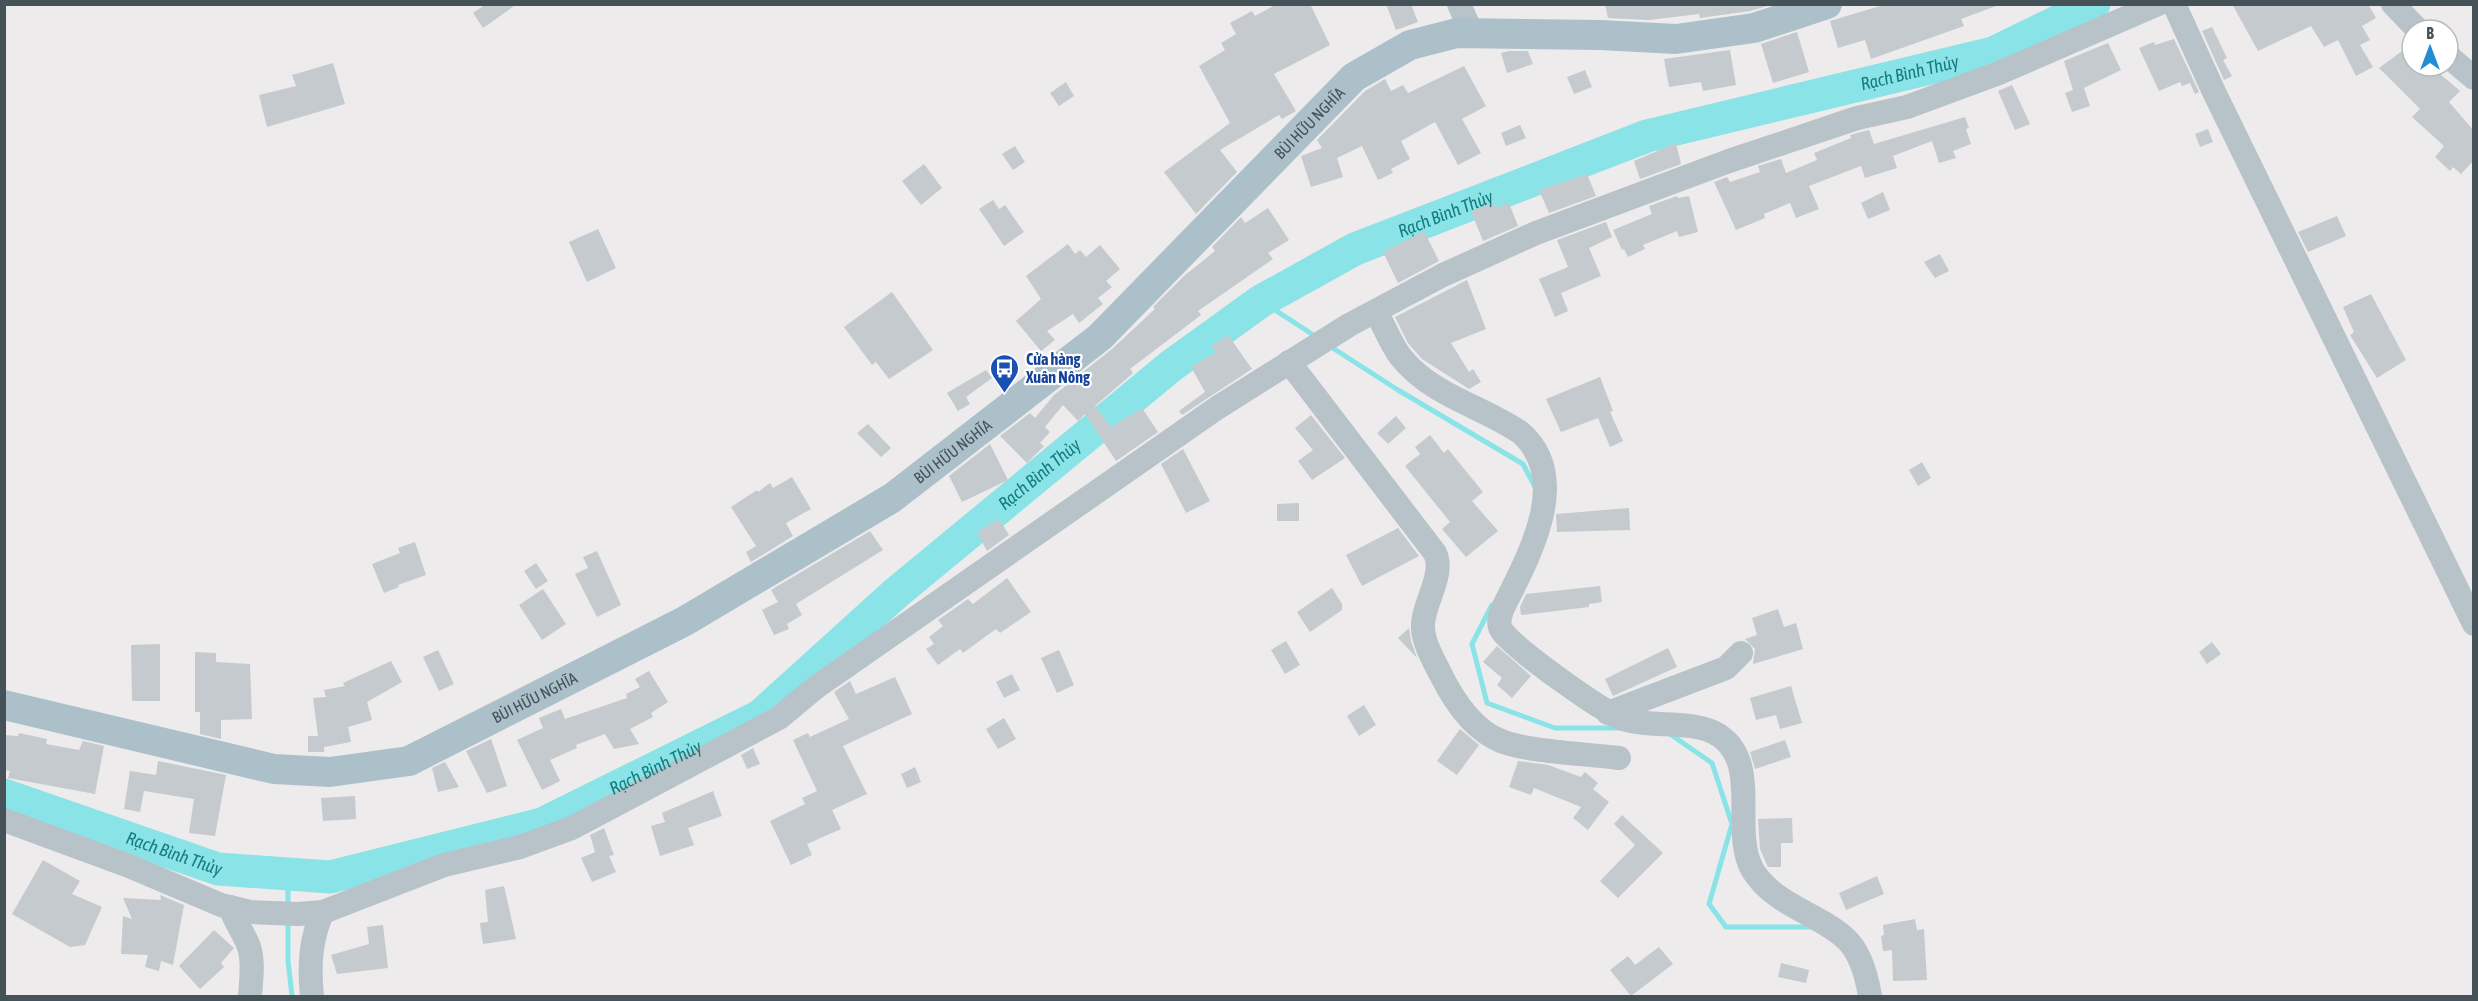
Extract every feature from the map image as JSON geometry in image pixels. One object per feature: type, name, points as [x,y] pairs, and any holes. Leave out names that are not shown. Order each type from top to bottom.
[{"type":"main road","name":"BÙI HỮU NGHĨA","points":[[4,705],[273,769],[330,772],[409,761],[685,621],[891,498],[1100,337],[1354,77],[1410,45],[1457,33],[1676,39],[1754,28],[1827,4]]},
{"type":"street","points":[[1459,4],[1472,34]]},
{"type":"street","points":[[4,820],[76,845],[240,909],[298,914],[323,912],[444,865],[520,847],[572,828],[779,718],[815,688],[1111,481],[1297,357],[1349,325],[1443,275],[1536,233],[1729,161],[1857,118],[1917,104],[1999,73],[2158,4]]},
{"type":"street","points":[[2174,4],[2214,92],[2474,624]]},
{"type":"street","points":[[2393,4],[2406,18]]},
{"type":"street","points":[[2460,66],[2474,78]]},
{"type":"street","points":[[1376,311],[1395,348],[1410,367],[1446,393],[1510,426],[1533,447],[1542,472],[1544,501],[1542,516],[1530,554],[1502,610],[1499,624],[1501,630],[1515,644],[1608,713],[1632,721],[1710,731],[1724,739],[1737,755],[1742,777],[1744,851],[1753,871],[1780,899],[1846,939],[1866,974],[1870,996]]},
{"type":"street","points":[[1297,357],[1435,553],[1438,564],[1425,613],[1424,635],[1447,686],[1463,711],[1476,724],[1502,741],[1619,758]]},
{"type":"street","points":[[1608,713],[1726,668],[1741,652]]},
{"type":"street","points":[[240,909],[236,926],[249,947],[252,972],[250,996]]},
{"type":"street","points":[[312,996],[311,954],[316,926],[323,912]]},
{"type":"building","points":[[486,4],[517,4],[483,28],[473,13]]},
{"type":"building","points":[[1277,4],[1310,4],[1330,45],[1274,74],[1296,111],[1282,119],[1279,115],[1220,150],[1237,172],[1196,214],[1164,172],[1230,123],[1199,66],[1225,50],[1221,43],[1236,34],[1230,23],[1252,11],[1255,16]]},
{"type":"building","points":[[1386,4],[1411,4],[1418,22],[1396,30]]},
{"type":"building","points":[[1605,4],[1767,4],[1767,6],[1750,11],[1700,18],[1699,14],[1649,20],[1608,18]]},
{"type":"building","points":[[1887,4],[1996,4],[1996,6],[1961,19],[1964,26],[1871,59],[1865,40],[1838,48],[1830,21]]},
{"type":"building","points":[[2232,4],[2368,4],[2376,18],[2362,26],[2370,40],[2360,45],[2373,67],[2356,76],[2338,40],[2324,47],[2311,26],[2258,51]]},
{"type":"building","points":[[2212,27],[2227,58],[2223,60],[2232,76],[2224,80],[2202,31]]},
{"type":"building","points":[[1797,32],[1809,72],[1773,83],[1761,44]]},
{"type":"building","points":[[2174,39],[2199,92],[2195,94],[2190,83],[2182,86],[2180,82],[2159,91],[2139,48],[2154,42],[2155,45]]},
{"type":"building","points":[[2108,43],[2121,70],[2084,88],[2090,106],[2072,112],[2065,93],[2073,90],[2064,61]]},
{"type":"building","points":[[1730,50],[1736,85],[1703,91],[1701,82],[1669,87],[1664,59]]},
{"type":"building","points":[[1528,51],[1533,64],[1507,73],[1501,53]]},
{"type":"building","points":[[2400,53],[2400,78],[2445,78],[2460,91],[2449,102],[2474,131],[2474,160],[2461,174],[2453,167],[2450,171],[2435,157],[2444,146],[2412,117],[2420,109],[2379,68]]},
{"type":"building","points":[[333,63],[345,104],[267,127],[259,95],[296,86],[292,75]]},
{"type":"building","points":[[1464,66],[1486,106],[1462,119],[1481,153],[1458,165],[1435,122],[1401,141],[1410,159],[1391,169],[1393,173],[1378,180],[1362,146],[1337,158],[1343,177],[1311,187],[1301,156],[1322,148],[1317,140],[1365,91],[1385,79],[1391,91],[1403,85],[1408,93]]},
{"type":"building","points":[[1585,70],[1592,87],[1574,94],[1567,77]]},
{"type":"building","points":[[1066,82],[1074,96],[1059,106],[1050,93]]},
{"type":"building","points":[[2012,85],[2030,124],[2015,130],[1998,91]]},
{"type":"building","points":[[1965,117],[1971,144],[1953,151],[1956,158],[1939,163],[1932,141],[1893,156],[1897,168],[1865,178],[1861,166],[1809,186],[1819,209],[1796,218],[1790,203],[1764,214],[1765,218],[1736,230],[1714,182],[1727,177],[1730,182],[1760,172],[1758,166],[1781,159],[1786,173],[1817,160],[1814,153],[1861,132],[1869,130],[1874,144]]},
{"type":"building","points":[[1520,125],[1526,138],[1506,146],[1501,133]]},
{"type":"building","points":[[2208,129],[2213,142],[2200,147],[2195,134]]},
{"type":"building","points":[[1676,143],[1681,164],[1640,179],[1634,161]]},
{"type":"building","points":[[1015,146],[1025,162],[1013,170],[1002,154]]},
{"type":"building","points":[[924,164],[942,188],[921,205],[902,181]]},
{"type":"building","points":[[1587,174],[1596,196],[1549,213],[1539,190]]},
{"type":"building","points":[[1883,192],[1890,210],[1868,219],[1861,203]]},
{"type":"building","points":[[1677,196],[1678,198],[1689,196],[1698,232],[1679,237],[1677,231],[1643,245],[1645,249],[1628,257],[1624,249],[1622,250],[1613,230],[1652,214],[1649,206]]},
{"type":"building","points":[[993,200],[999,209],[1005,205],[1024,232],[1004,246],[979,209]]},
{"type":"building","points":[[1494,202],[1496,208],[1509,203],[1518,226],[1483,241],[1471,211]]},
{"type":"building","points":[[1268,208],[1289,240],[1268,253],[1273,259],[1198,311],[1201,315],[1130,369],[1133,373],[1095,406],[1111,427],[1142,408],[1158,432],[1116,461],[1085,414],[1078,421],[1063,405],[1045,427],[1050,432],[1040,443],[1044,446],[1027,463],[1000,436],[1030,413],[1035,418],[1054,395],[1112,349],[1155,309],[1153,307],[1184,276],[1215,251],[1212,247],[1241,217],[1245,223]]},
{"type":"building","points":[[2337,216],[2346,236],[2308,252],[2298,232]]},
{"type":"building","points":[[1606,222],[1612,237],[1589,248],[1601,276],[1561,293],[1568,311],[1555,317],[1539,279],[1568,267],[1557,240]]},
{"type":"building","points":[[598,229],[616,268],[587,282],[569,242]]},
{"type":"building","points":[[1424,231],[1439,261],[1398,283],[1383,252]]},
{"type":"building","points":[[1068,244],[1075,254],[1080,250],[1086,257],[1100,245],[1120,269],[1106,281],[1112,287],[1098,298],[1103,304],[1079,323],[1073,314],[1047,331],[1055,340],[1041,351],[1016,321],[1041,299],[1026,276]]},
{"type":"building","points":[[1940,254],[1949,271],[1935,278],[1924,262]]},
{"type":"building","points":[[1467,280],[1486,329],[1451,343],[1469,372],[1473,369],[1481,382],[1469,389],[1422,359],[1408,343],[1395,317]]},
{"type":"building","points":[[892,292],[933,350],[889,379],[876,362],[872,365],[844,327]]},
{"type":"building","points":[[2371,294],[2406,360],[2377,378],[2350,335],[2354,332],[2343,307]]},
{"type":"building","points":[[1228,335],[1252,369],[1182,415],[1179,411],[1205,392],[1191,367],[1216,352],[1211,346]]},
{"type":"building","points":[[986,370],[992,378],[966,397],[970,404],[958,411],[947,393]]},
{"type":"building","points":[[1600,377],[1613,411],[1610,412],[1623,441],[1610,447],[1598,418],[1561,432],[1546,399]]},
{"type":"building","points":[[1311,415],[1345,458],[1312,480],[1298,461],[1313,450],[1295,428]]},
{"type":"building","points":[[1396,416],[1406,428],[1388,444],[1377,433]]},
{"type":"building","points":[[868,424],[891,448],[881,457],[857,433]]},
{"type":"building","points":[[1430,435],[1444,453],[1448,449],[1483,492],[1472,501],[1498,531],[1466,557],[1442,529],[1450,522],[1405,466],[1420,454],[1415,447]]},
{"type":"building","points":[[990,444],[1008,480],[962,502],[949,476]]},
{"type":"building","points":[[1183,449],[1210,501],[1186,513],[1161,464]]},
{"type":"building","points":[[1922,462],[1931,478],[1918,486],[1909,470]]},
{"type":"building","points":[[792,477],[811,509],[786,523],[793,536],[751,562],[746,552],[756,546],[731,507],[770,483],[773,488]]},
{"type":"building","points":[[1299,503],[1299,521],[1277,521],[1277,504]]},
{"type":"building","points":[[1629,508],[1630,530],[1557,532],[1556,514]]},
{"type":"building","points":[[999,519],[1009,535],[987,551],[977,532]]},
{"type":"building","points":[[1398,528],[1419,556],[1362,586],[1346,555]]},
{"type":"building","points":[[870,531],[883,550],[796,604],[802,615],[787,624],[789,629],[774,635],[762,610],[778,602],[771,590]]},
{"type":"building","points":[[415,542],[426,575],[398,585],[399,587],[384,593],[372,564],[400,553],[398,548]]},
{"type":"building","points":[[597,551],[621,605],[597,617],[575,574],[588,568],[583,557]]},
{"type":"building","points":[[536,563],[548,581],[536,589],[524,571]]},
{"type":"building","points":[[1007,578],[1031,612],[1000,633],[996,629],[963,653],[960,649],[938,665],[926,649],[934,644],[929,637],[943,626],[938,620],[968,599],[973,604]]},
{"type":"building","points":[[1600,586],[1602,602],[1589,604],[1589,607],[1521,615],[1520,607],[1526,594]]},
{"type":"building","points":[[1332,588],[1342,604],[1342,610],[1310,632],[1297,612]]},
{"type":"building","points":[[543,589],[566,624],[542,640],[519,605]]},
{"type":"building","points":[[1778,609],[1784,627],[1796,623],[1803,649],[1753,664],[1755,649],[1745,639],[1757,635],[1752,618]]},
{"type":"building","points":[[1409,628],[1411,641],[1417,658],[1398,638]]},
{"type":"building","points":[[1286,641],[1300,665],[1285,674],[1271,650]]},
{"type":"building","points":[[2212,642],[2221,654],[2207,664],[2199,652]]},
{"type":"building","points":[[160,644],[160,701],[132,701],[131,645]]},
{"type":"building","points":[[1497,646],[1531,676],[1512,698],[1497,685],[1502,678],[1483,662]]},
{"type":"building","points":[[1668,648],[1677,667],[1613,696],[1605,679]]},
{"type":"building","points":[[438,650],[454,684],[439,691],[423,657]]},
{"type":"building","points":[[1059,650],[1074,685],[1057,693],[1041,658]]},
{"type":"building","points":[[195,652],[216,653],[216,662],[250,664],[252,719],[221,720],[221,739],[200,734],[200,712],[195,712]]},
{"type":"building","points":[[391,661],[402,682],[367,702],[372,720],[348,727],[351,742],[324,747],[324,752],[308,752],[308,736],[318,736],[313,698],[326,697],[324,690],[345,686],[343,683]]},
{"type":"building","points":[[649,671],[668,702],[651,713],[653,717],[630,729],[639,744],[614,749],[605,734],[576,745],[577,748],[550,760],[560,781],[542,790],[517,740],[543,728],[539,718],[561,709],[565,719],[627,698],[626,694],[640,687],[635,679]]},
{"type":"building","points":[[1012,674],[1020,690],[1004,698],[996,682]]},
{"type":"building","points":[[895,677],[912,714],[843,746],[867,794],[832,810],[841,829],[807,844],[812,855],[791,865],[770,821],[805,804],[802,798],[817,791],[793,740],[808,733],[810,737],[849,719],[834,692],[850,681],[856,694]]},
{"type":"building","points":[[1791,686],[1802,723],[1780,729],[1776,715],[1756,720],[1750,698]]},
{"type":"building","points":[[1364,705],[1376,725],[1359,736],[1347,716]]},
{"type":"building","points":[[1004,718],[1016,739],[998,749],[986,729]]},
{"type":"building","points":[[1460,729],[1479,745],[1457,775],[1437,761]]},
{"type":"building","points":[[19,733],[47,739],[46,744],[79,750],[83,741],[104,746],[95,794],[8,778],[10,771],[4,770],[4,735],[18,736]]},
{"type":"building","points":[[491,739],[507,786],[487,793],[466,751]]},
{"type":"building","points":[[1785,740],[1791,757],[1755,769],[1750,752]]},
{"type":"building","points":[[753,748],[760,764],[747,769],[741,755]]},
{"type":"building","points":[[158,761],[226,775],[215,836],[189,833],[194,799],[144,791],[140,812],[124,809],[130,771],[156,775]]},
{"type":"building","points":[[1518,761],[1548,765],[1581,777],[1585,772],[1598,783],[1593,789],[1609,802],[1588,830],[1573,818],[1581,807],[1534,788],[1531,795],[1509,787]]},
{"type":"building","points":[[445,762],[459,787],[438,792],[432,768]]},
{"type":"building","points":[[915,767],[921,782],[907,788],[901,774]]},
{"type":"building","points":[[713,791],[722,816],[688,828],[694,845],[660,856],[651,826],[665,822],[662,813]]},
{"type":"building","points":[[355,796],[356,819],[323,821],[321,798]]},
{"type":"building","points":[[1622,815],[1663,853],[1618,898],[1600,881],[1635,845],[1614,824]]},
{"type":"building","points":[[1792,818],[1793,843],[1781,843],[1781,867],[1768,867],[1760,849],[1758,819]]},
{"type":"building","points":[[604,828],[614,855],[609,856],[616,872],[592,882],[581,858],[595,852],[590,835]]},
{"type":"building","points":[[43,860],[80,881],[72,894],[102,907],[85,945],[70,947],[12,914]]},
{"type":"building","points":[[1877,876],[1884,894],[1846,910],[1839,893]]},
{"type":"building","points":[[504,886],[516,939],[483,944],[480,923],[488,922],[485,890]]},
{"type":"building","points":[[160,895],[184,905],[173,965],[161,961],[159,971],[145,967],[148,955],[121,954],[123,916],[132,919],[123,898],[161,900]]},
{"type":"building","points":[[1915,919],[1917,930],[1924,929],[1927,980],[1893,981],[1892,950],[1883,951],[1881,936],[1884,935],[1883,925]]},
{"type":"building","points":[[383,925],[388,968],[337,974],[331,955],[369,944],[367,927]]},
{"type":"building","points":[[214,930],[234,948],[221,963],[224,967],[200,989],[179,966]]},
{"type":"building","points":[[1659,947],[1673,964],[1631,996],[1610,970],[1628,956],[1635,965]]},
{"type":"building","points":[[1781,963],[1809,970],[1806,983],[1778,977]]},
{"type":"waterway","name":"Rạch Bình Thủy","points":[[4,795],[218,869],[330,877],[542,824],[760,716],[896,593],[1171,366],[1261,301],[1355,249],[1647,136],[1993,53],[2094,4]]},
{"type":"waterway","points":[[1261,301],[1318,338]]},
{"type":"waterway","points":[[1328,345],[1398,390],[1523,464],[1535,487]]},
{"type":"waterway","points":[[1492,605],[1472,644],[1487,703],[1555,728],[1620,728]]},
{"type":"waterway","points":[[1670,734],[1712,763],[1732,824],[1709,904],[1726,927],[1810,927]]},
{"type":"waterway","points":[[288,874],[288,908]]},
{"type":"waterway","points":[[288,920],[288,961],[292,996]]},
{"type":"place","name":"Cửa hàng Xuân Nông","points":[[1005,394]]}]
